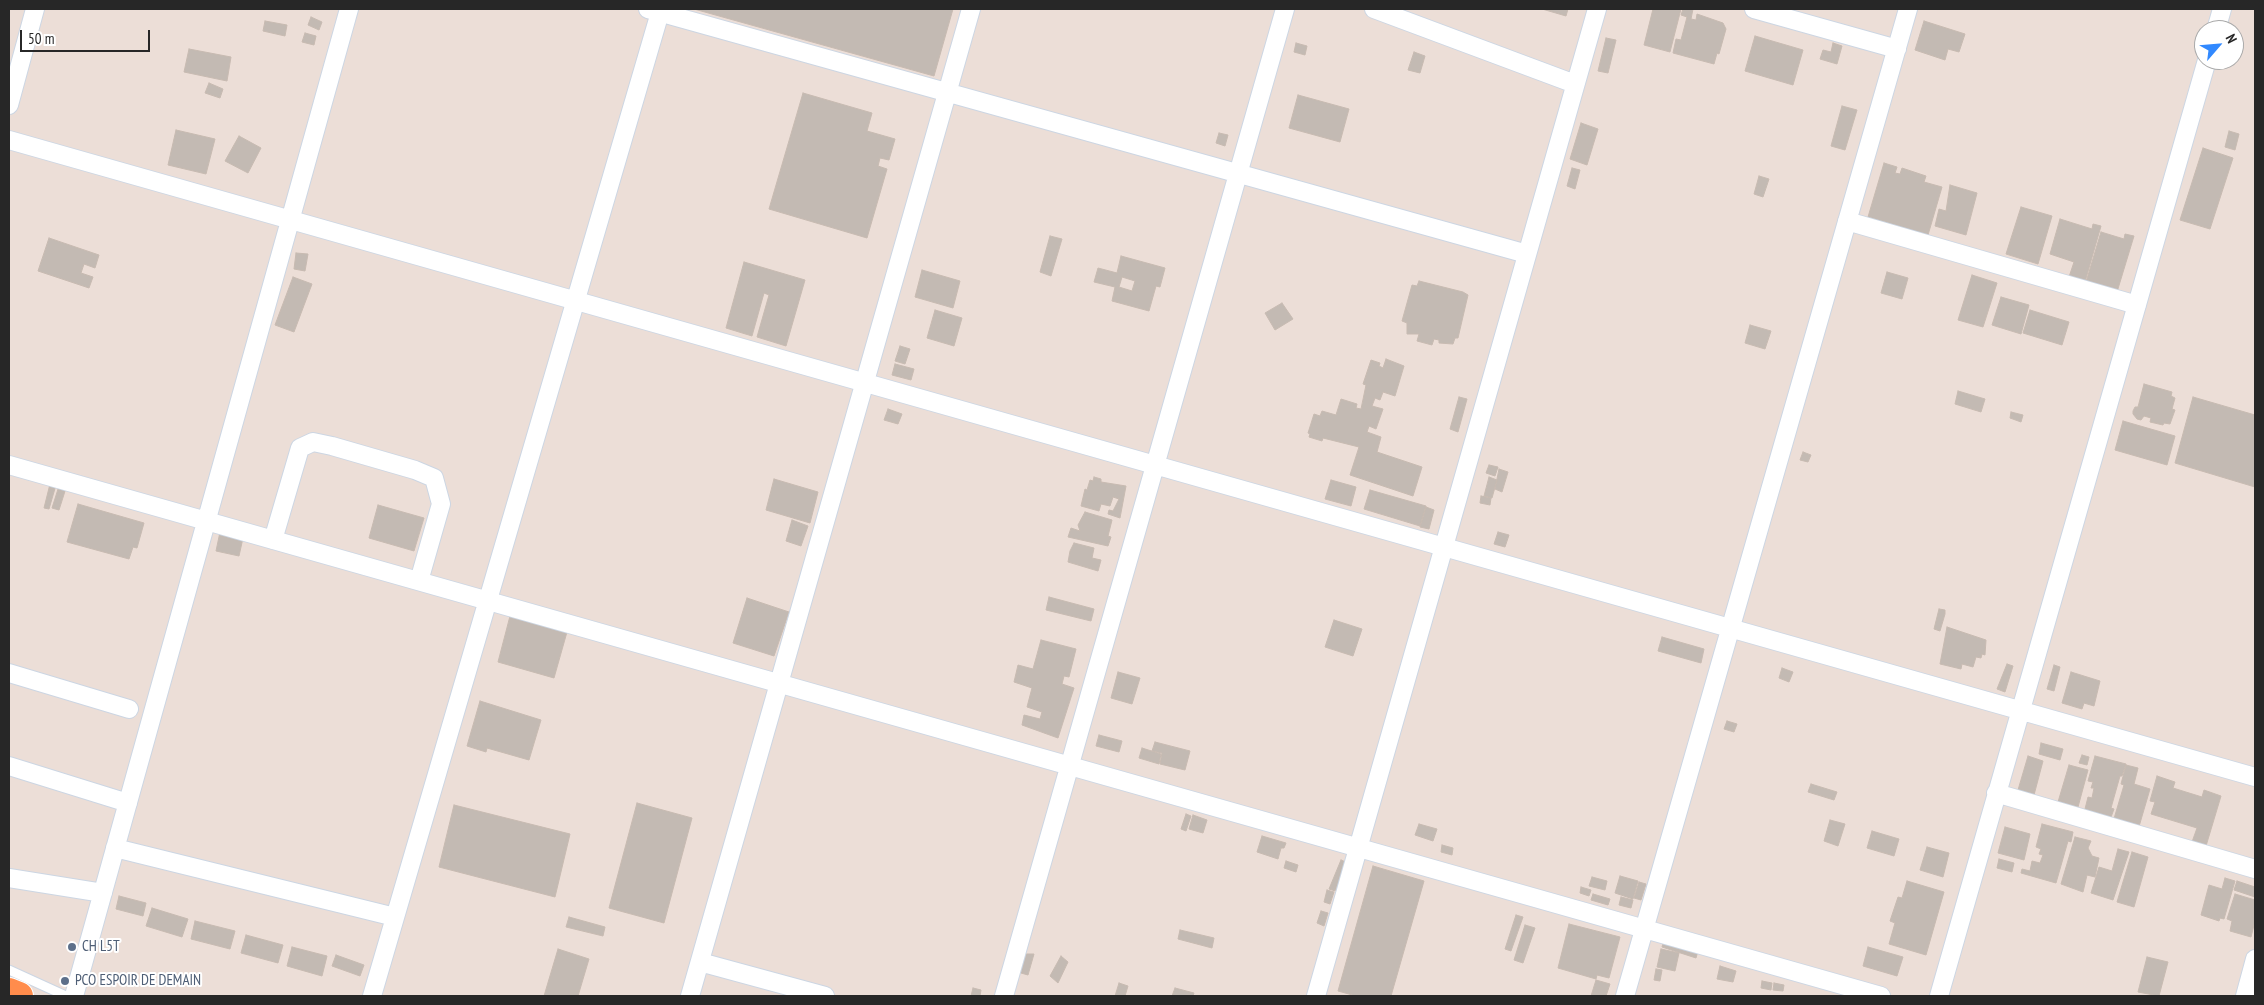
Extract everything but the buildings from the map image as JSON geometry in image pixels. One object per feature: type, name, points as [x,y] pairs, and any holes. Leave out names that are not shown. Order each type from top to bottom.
[{"type":"highway","points":[[9,992],[19,996]]},
{"type":"street","points":[[9,105],[35,9]]},
{"type":"street","points":[[74,996],[349,9]]},
{"type":"street","points":[[690,996],[971,9]]},
{"type":"street","points":[[1004,996],[1286,9]]},
{"type":"street","points":[[1374,9],[1575,84]]},
{"type":"street","points":[[1316,996],[1597,9]]},
{"type":"street","points":[[1754,9],[1897,49]]},
{"type":"street","points":[[1625,996],[1908,9]]},
{"type":"street","points":[[372,996],[575,300],[656,10],[1527,254]]},
{"type":"street","points":[[1939,996],[2204,70]]},
{"type":"street","points":[[9,140],[2255,777]]},
{"type":"street","points":[[1847,221],[2137,305]]},
{"type":"street","points":[[273,540],[300,448],[313,442],[332,446],[415,470],[434,478],[441,504],[419,581]]},
{"type":"street","points":[[9,465],[1881,996]]},
{"type":"street","points":[[9,673],[129,709]]},
{"type":"street","points":[[9,766],[128,803]]},
{"type":"street","points":[[1996,793],[2255,869]]},
{"type":"street","points":[[115,848],[395,917]]},
{"type":"street","points":[[9,878],[103,893]]},
{"type":"street","points":[[2245,996],[2255,959]]},
{"type":"street","points":[[700,962],[826,996]]},
{"type":"lane","points":[[9,970],[66,996]]},
{"type":"place","name":"CH L5T","points":[[72,947]]},
{"type":"place","name":"PCO ESPOIR DE DEMAIN","points":[[65,981]]}]
